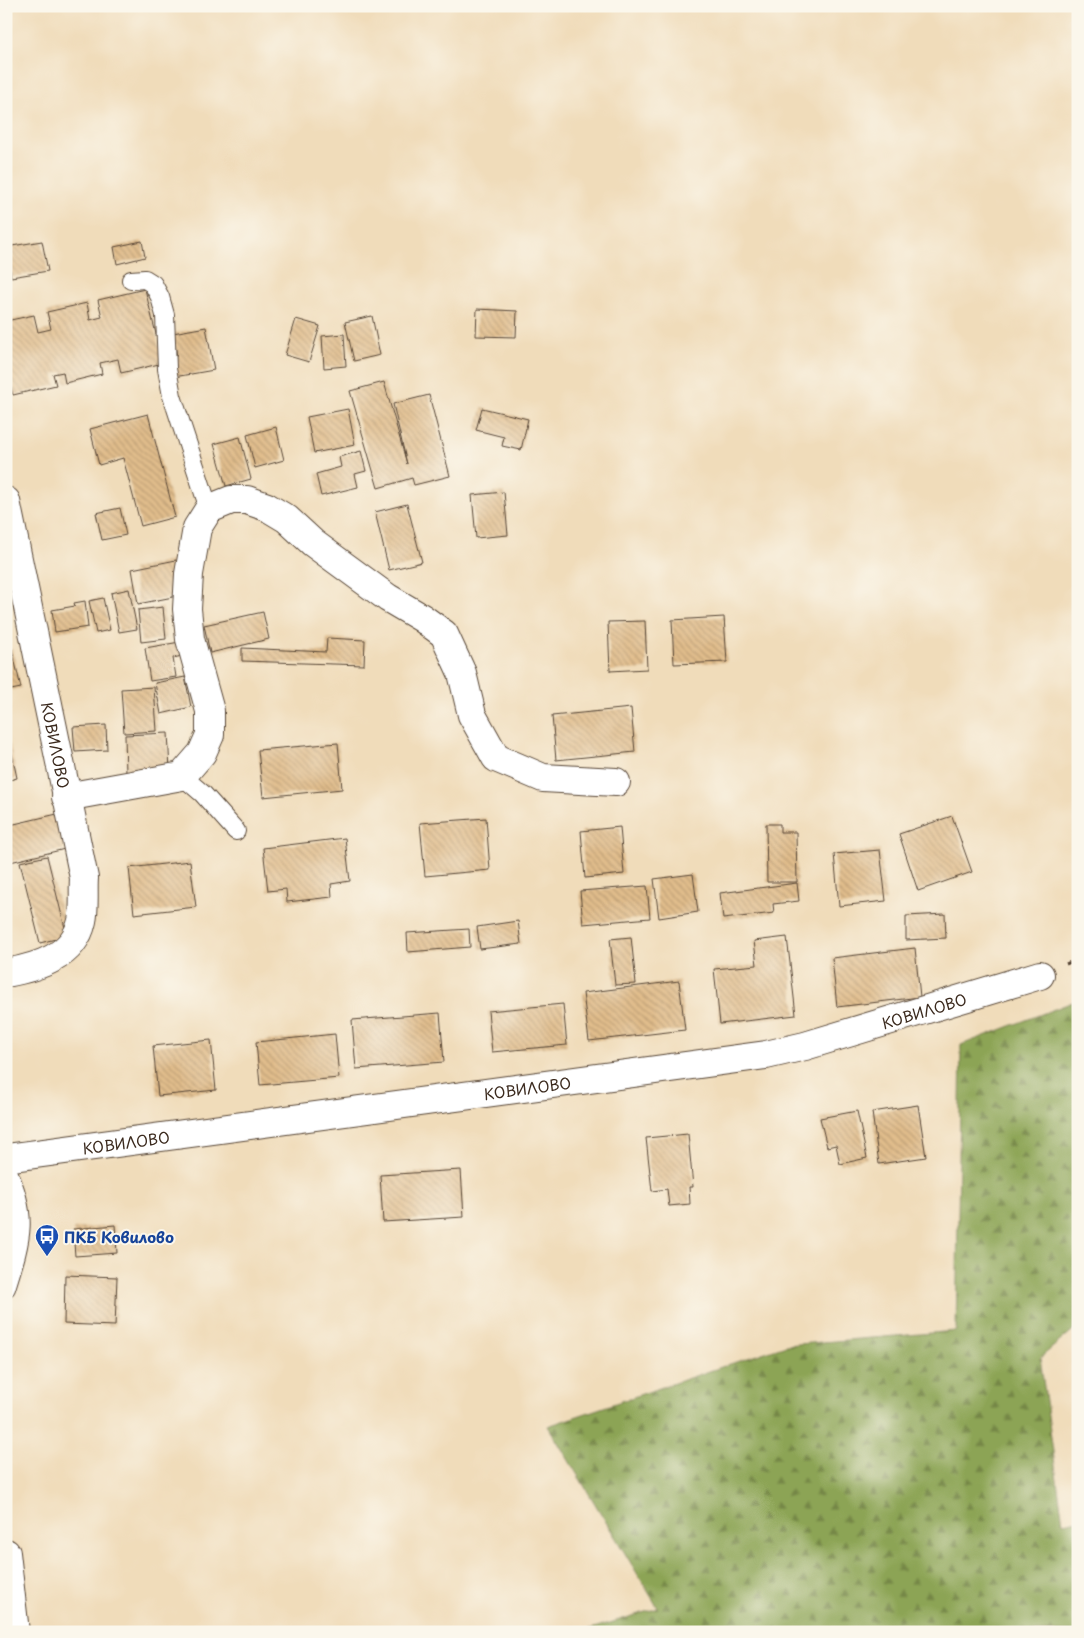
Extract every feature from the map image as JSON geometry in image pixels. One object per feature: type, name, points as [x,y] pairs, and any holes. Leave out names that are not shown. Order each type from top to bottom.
[{"type":"street","points":[[66,797],[182,776],[202,754],[210,735],[210,712],[190,639],[187,608],[189,574],[197,528],[209,509],[231,500],[247,500],[267,507],[286,519],[313,543],[388,598],[422,618],[444,634],[462,673],[472,715],[496,758],[543,778],[616,782]]},
{"type":"street","name":"КОВИЛОВО","points":[[6,501],[84,878],[83,920],[75,940],[58,957],[37,966],[6,973]]},
{"type":"street","name":"КОВИЛОВО","points":[[6,1158],[766,1055],[805,1046],[1040,975]]},
{"type":"street","points":[[6,1553],[15,1632]]},
{"type":"lane","points":[[131,280],[145,280],[153,284],[160,297],[165,315],[167,369],[172,396],[209,509]]},
{"type":"lane","points":[[182,776],[202,794],[236,831]]},
{"type":"lane","points":[[6,1167],[20,1205],[22,1229],[6,1288]]},
{"type":"green space","points":[[1078,1000],[1078,1326],[1040,1358],[1063,1523],[1078,1520],[1078,1632],[581,1632],[658,1608],[548,1426],[786,1345],[956,1331],[961,1045]]},
{"type":"building","points":[[42,241],[48,271],[11,277],[6,247]]},
{"type":"building","points":[[142,241],[145,257],[117,264],[114,247]]},
{"type":"building","points":[[145,289],[163,363],[121,373],[118,359],[100,363],[102,374],[65,383],[63,372],[53,374],[56,385],[13,395],[10,385],[6,386],[6,321],[34,315],[38,332],[51,329],[47,312],[87,303],[90,320],[102,317],[98,300]]},
{"type":"building","points":[[477,309],[517,311],[516,337],[476,336]]},
{"type":"building","points":[[372,316],[380,355],[354,361],[345,322]]},
{"type":"building","points":[[296,319],[320,326],[309,362],[285,355]]},
{"type":"building","points":[[206,327],[214,370],[174,377],[171,357],[177,356],[173,333]]},
{"type":"building","points":[[344,334],[346,366],[324,368],[322,336]]},
{"type":"building","points":[[384,382],[407,464],[393,404],[429,395],[450,476],[414,485],[412,478],[378,488],[350,391]]},
{"type":"building","points":[[482,408],[528,419],[521,450],[502,446],[504,437],[476,430]]},
{"type":"building","points":[[348,409],[355,445],[314,453],[307,417]]},
{"type":"building","points":[[148,414],[175,517],[141,526],[123,458],[99,465],[90,429]]},
{"type":"building","points":[[276,427],[284,460],[255,468],[247,435]]},
{"type":"building","points":[[240,437],[251,479],[226,486],[214,444]]},
{"type":"building","points":[[361,451],[366,471],[355,474],[358,487],[321,496],[316,474],[341,467],[339,457]]},
{"type":"building","points":[[504,492],[508,535],[476,538],[472,495]]},
{"type":"building","points":[[407,504],[422,562],[389,570],[375,512]]},
{"type":"building","points":[[120,508],[126,535],[102,540],[96,513]]},
{"type":"building","points":[[176,560],[183,595],[138,604],[132,569]]},
{"type":"building","points":[[129,589],[137,629],[119,632],[111,593]]},
{"type":"building","points":[[103,598],[110,630],[96,633],[89,601]]},
{"type":"building","points":[[85,601],[88,627],[55,632],[52,610],[75,606],[74,603]]},
{"type":"building","points":[[163,607],[166,639],[141,642],[138,610]]},
{"type":"building","points":[[263,612],[269,639],[210,653],[204,625]]},
{"type":"building","points":[[724,617],[727,662],[674,664],[672,620]]},
{"type":"building","points":[[645,621],[647,669],[610,671],[608,622]]},
{"type":"building","points":[[327,638],[365,640],[364,665],[242,661],[242,648],[326,652]]},
{"type":"building","points":[[180,642],[182,656],[173,658],[176,677],[150,681],[145,648]]},
{"type":"building","points":[[12,649],[21,688],[6,691],[6,650]]},
{"type":"building","points":[[185,677],[191,707],[161,714],[155,683]]},
{"type":"building","points":[[154,687],[157,731],[124,733],[121,689]]},
{"type":"building","points":[[631,708],[635,752],[556,760],[552,716]]},
{"type":"building","points":[[106,725],[107,750],[75,752],[73,727]]},
{"type":"building","points":[[168,733],[170,770],[126,773],[125,735]]},
{"type":"building","points":[[338,743],[342,789],[263,797],[258,750]]},
{"type":"building","points":[[10,745],[17,778],[6,781],[6,746]]},
{"type":"building","points":[[6,814],[10,825],[57,814],[65,849],[6,863]]},
{"type":"building","points":[[952,816],[972,872],[918,891],[899,834]]},
{"type":"building","points":[[486,818],[490,870],[425,876],[420,823]]},
{"type":"building","points":[[766,824],[780,824],[780,832],[796,832],[797,882],[767,882]]},
{"type":"building","points":[[620,827],[624,874],[585,878],[581,831]]},
{"type":"building","points":[[345,838],[350,881],[331,884],[332,897],[287,902],[286,889],[268,891],[263,848]]},
{"type":"building","points":[[880,850],[886,901],[839,906],[834,854]]},
{"type":"building","points":[[47,856],[67,936],[40,943],[20,862]]},
{"type":"building","points":[[190,861],[196,907],[134,914],[129,868]]},
{"type":"building","points":[[693,874],[698,912],[659,918],[654,879]]},
{"type":"building","points":[[797,883],[799,901],[773,904],[774,913],[723,919],[720,893]]},
{"type":"building","points":[[647,886],[650,918],[583,924],[580,891]]},
{"type":"building","points":[[945,914],[946,938],[906,940],[906,916]]},
{"type":"building","points":[[518,921],[521,944],[480,949],[477,927]]},
{"type":"building","points":[[469,929],[470,947],[408,952],[407,933]]},
{"type":"building","points":[[631,937],[636,984],[615,985],[610,939]]},
{"type":"building","points":[[787,937],[796,1015],[720,1024],[714,969],[757,965],[754,941]]},
{"type":"building","points":[[915,948],[920,997],[837,1007],[832,958]]},
{"type":"building","points":[[679,981],[685,1030],[589,1041],[583,993]]},
{"type":"building","points":[[563,1004],[567,1045],[492,1052],[488,1011]]},
{"type":"building","points":[[440,1013],[444,1062],[356,1069],[352,1020]]},
{"type":"building","points":[[335,1034],[339,1078],[260,1085],[256,1042]]},
{"type":"building","points":[[211,1040],[216,1090],[158,1096],[153,1046]]},
{"type":"building","points":[[918,1105],[926,1157],[879,1164],[872,1112]]},
{"type":"building","points":[[857,1111],[867,1158],[840,1164],[836,1145],[827,1147],[820,1118]]},
{"type":"building","points":[[688,1134],[693,1187],[689,1187],[690,1204],[669,1206],[667,1189],[652,1191],[646,1138]]},
{"type":"building","points":[[461,1170],[464,1217],[383,1222],[380,1175]]},
{"type":"building","points":[[115,1225],[117,1253],[75,1256],[73,1229]]},
{"type":"building","points":[[65,1275],[117,1277],[115,1326],[64,1324]]},
{"type":"place","name":"ПКБ Ковилово","points":[[47,1257]]}]
